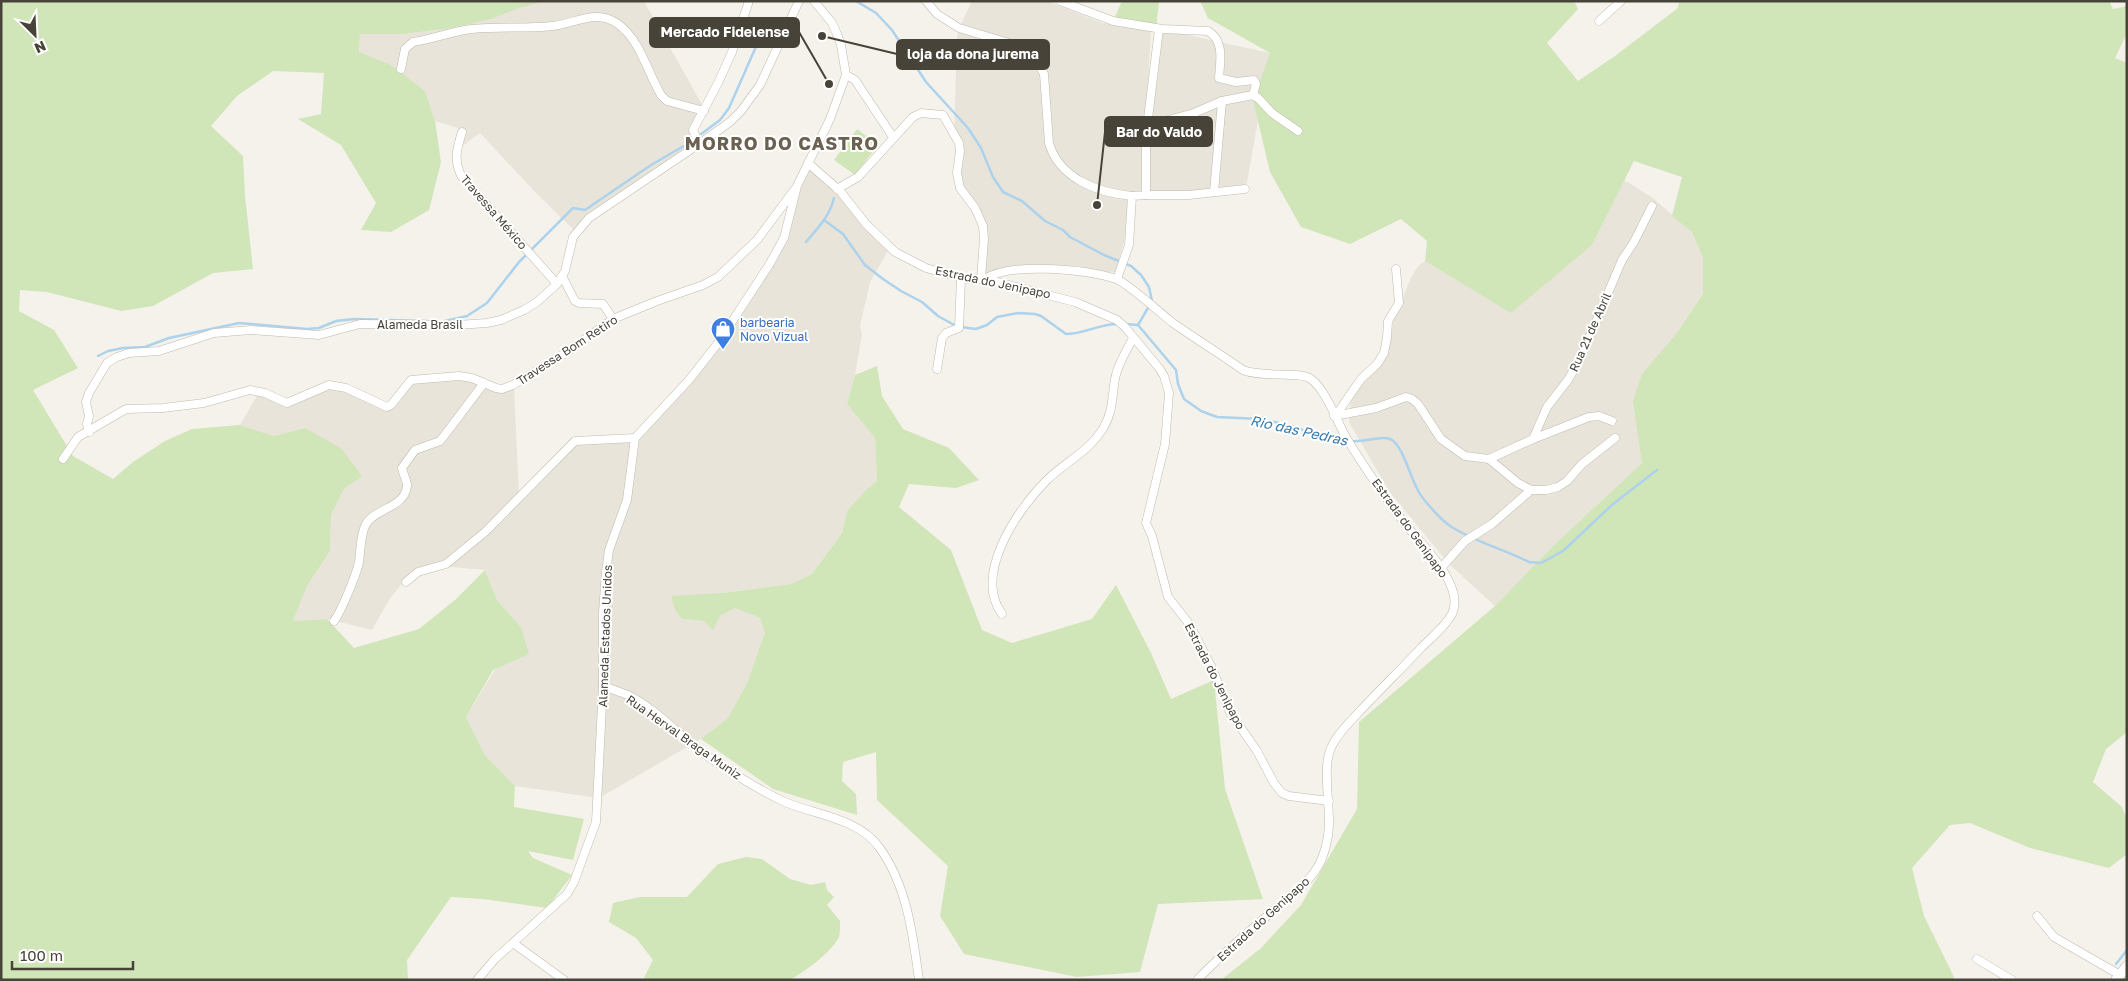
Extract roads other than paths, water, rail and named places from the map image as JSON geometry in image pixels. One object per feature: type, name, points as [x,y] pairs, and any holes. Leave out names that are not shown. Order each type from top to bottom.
[{"type":"street","points":[[699,144],[693,130],[732,52],[749,1]]},
{"type":"street","name":"Alameda Brasil","points":[[89,432],[87,424],[89,416],[86,402],[88,394],[97,382],[101,371],[112,359],[129,353],[159,351],[206,334],[251,330],[319,335],[360,324],[458,325],[488,323],[502,320],[524,310],[537,302],[557,284],[562,276],[573,237],[589,218],[730,122],[750,99],[770,65],[799,1]]},
{"type":"street","points":[[406,582],[418,572],[446,564],[485,532],[575,441],[635,438],[689,380],[718,343],[769,265],[784,238],[797,186],[830,119],[846,75],[841,45],[837,34],[832,23],[814,1]]},
{"type":"street","points":[[926,1],[937,14],[959,28],[1009,43],[1038,63],[1044,74],[1049,143],[1052,154],[1057,162],[1086,185],[1112,194],[1132,196],[1189,195],[1245,189]]},
{"type":"street","points":[[1060,1],[1102,19],[1159,29],[1197,30],[1214,35],[1220,46],[1219,78],[1236,82],[1254,80],[1256,84],[1253,95]]},
{"type":"street","points":[[1599,21],[1621,1]]},
{"type":"street","points":[[402,70],[406,49],[413,42],[474,29],[550,26],[589,16],[599,16],[617,23],[627,32],[638,46],[661,95],[667,101],[704,111]]},
{"type":"street","points":[[1146,195],[1147,132],[1159,29]]},
{"type":"street","points":[[846,75],[855,80],[893,138]]},
{"type":"street","points":[[1147,132],[1161,122],[1194,114],[1222,101],[1253,95],[1272,113],[1298,131]]},
{"type":"street","points":[[1214,192],[1222,101]]},
{"type":"street","points":[[837,189],[858,177],[906,122],[917,114],[940,113],[946,117],[960,146],[957,166],[960,188],[975,208],[983,226],[983,279]]},
{"type":"street","name":"Travessa México","points":[[462,132],[456,150],[456,160],[460,172],[557,284]]},
{"type":"street","name":"Estrada do Jenipapo","points":[[808,163],[837,189],[866,224],[895,252],[926,268],[961,278],[983,279],[1075,302],[1117,320],[1162,372],[1169,394],[1165,444],[1146,523],[1152,536],[1168,598],[1190,625],[1211,666],[1230,712],[1278,789],[1289,796],[1329,801]]},
{"type":"street","name":"Travessa Bom Retiro","points":[[89,432],[107,418],[126,409],[196,404],[250,390],[265,393],[287,403],[323,386],[334,385],[346,388],[387,407],[391,405],[411,380],[459,376],[502,388],[513,385],[567,352],[612,319],[657,300],[703,285],[718,276],[734,263],[763,233],[797,186]]},
{"type":"street","points":[[1117,280],[1129,245],[1132,196]]},
{"type":"street","name":"Rua 21 de Abril","points":[[1533,439],[1547,407],[1568,380],[1581,357],[1622,260],[1646,220],[1652,206]]},
{"type":"street","name":"Estrada do Genipapo","points":[[983,279],[1004,271],[1032,269],[1079,272],[1117,280],[1174,323],[1243,370],[1252,374],[1301,375],[1311,379],[1320,390],[1347,439],[1413,536],[1441,568],[1455,594],[1456,602],[1446,623],[1339,734],[1332,745],[1328,753],[1327,771],[1330,828],[1327,843],[1317,870],[1306,883],[1197,980]]},
{"type":"street","points":[[1335,415],[1360,379],[1377,364],[1384,353],[1388,320],[1399,303],[1396,269]]},
{"type":"street","points":[[562,276],[575,301],[579,303],[603,304],[612,319]]},
{"type":"street","points":[[937,369],[942,338],[946,333],[959,328],[961,278]]},
{"type":"street","points":[[1002,614],[993,594],[995,564],[1001,544],[1016,519],[1046,481],[1089,447],[1104,426],[1113,399],[1115,378],[1134,338]]},
{"type":"street","points":[[334,621],[340,614],[357,572],[363,533],[368,521],[375,514],[397,502],[406,491],[406,481],[402,468],[410,455],[415,450],[440,441],[484,383]]},
{"type":"street","points":[[1335,415],[1376,408],[1406,397],[1412,399],[1441,439],[1465,456],[1488,459],[1518,483],[1531,490],[1546,490],[1562,484],[1582,464],[1615,438]]},
{"type":"street","points":[[1488,459],[1589,417],[1599,416],[1612,421]]},
{"type":"street","points":[[63,459],[78,437],[89,432]]},
{"type":"street","name":"Alameda Estados Unidos","points":[[477,980],[513,943],[566,894],[574,882],[594,826],[597,813],[603,686],[603,613],[606,572],[609,550],[627,500],[635,438]]},
{"type":"street","points":[[1441,568],[1465,541],[1492,524],[1531,490]]},
{"type":"street","name":"Rua Herval Braga Muniz","points":[[603,686],[640,703],[704,753],[760,789],[800,808],[853,826],[872,838],[880,848],[909,913],[919,980]]},
{"type":"street","points":[[2037,916],[2054,937],[2118,977],[2127,966]]},
{"type":"street","points":[[513,943],[564,980]]},
{"type":"street","points":[[1977,959],[2012,980]]},
{"type":"waterway","name":"Rio das Pedras","points":[[856,1],[876,13],[892,30],[926,82],[968,128],[981,148],[993,177],[1003,192],[1022,201],[1045,221],[1063,230],[1070,237],[1104,255],[1131,266],[1141,275],[1149,287],[1152,301],[1138,325]]},
{"type":"waterway","points":[[445,321],[467,316],[487,303],[519,262],[573,208],[585,210],[651,165],[689,143],[720,120],[729,108],[762,33]]},
{"type":"waterway","name":"Rio das Pedras","points":[[806,242],[819,227],[834,198]]},
{"type":"waterway","name":"Rio das Pedras","points":[[824,220],[843,234],[865,265],[901,291],[922,302],[938,316],[956,326]]},
{"type":"waterway","name":"Rio das Pedras","points":[[961,327],[976,329],[987,325],[997,317],[1018,313],[1041,316],[1066,334],[1118,324]]},
{"type":"waterway","points":[[98,356],[108,351],[145,347],[169,338],[239,323],[307,329],[319,328],[336,321],[354,319],[427,321]]},
{"type":"waterway","name":"Rio das Pedras","points":[[1126,324],[1138,325],[1176,370],[1178,384],[1184,399],[1201,411],[1217,417],[1261,419],[1292,426],[1319,436],[1346,440]]},
{"type":"waterway","name":"Rio das Pedras","points":[[1351,441],[1384,438],[1392,440],[1401,451],[1418,491],[1442,519],[1464,534],[1529,562],[1541,563],[1563,551],[1613,504],[1657,470]]},
{"type":"waterway","points":[[2116,964],[2127,950]]},
{"type":"place","name":"loja da dona jurema","points":[[822,36]]},
{"type":"place","name":"Mercado Fidelense","points":[[829,84]]},
{"type":"place","name":"Bar do Valdo","points":[[1097,205]]},
{"type":"place","name":"barbearia Novo Vizual","points":[[723,350]]},
{"type":"district","name":"MORRO DO CASTRO","points":[[782,143]]}]
